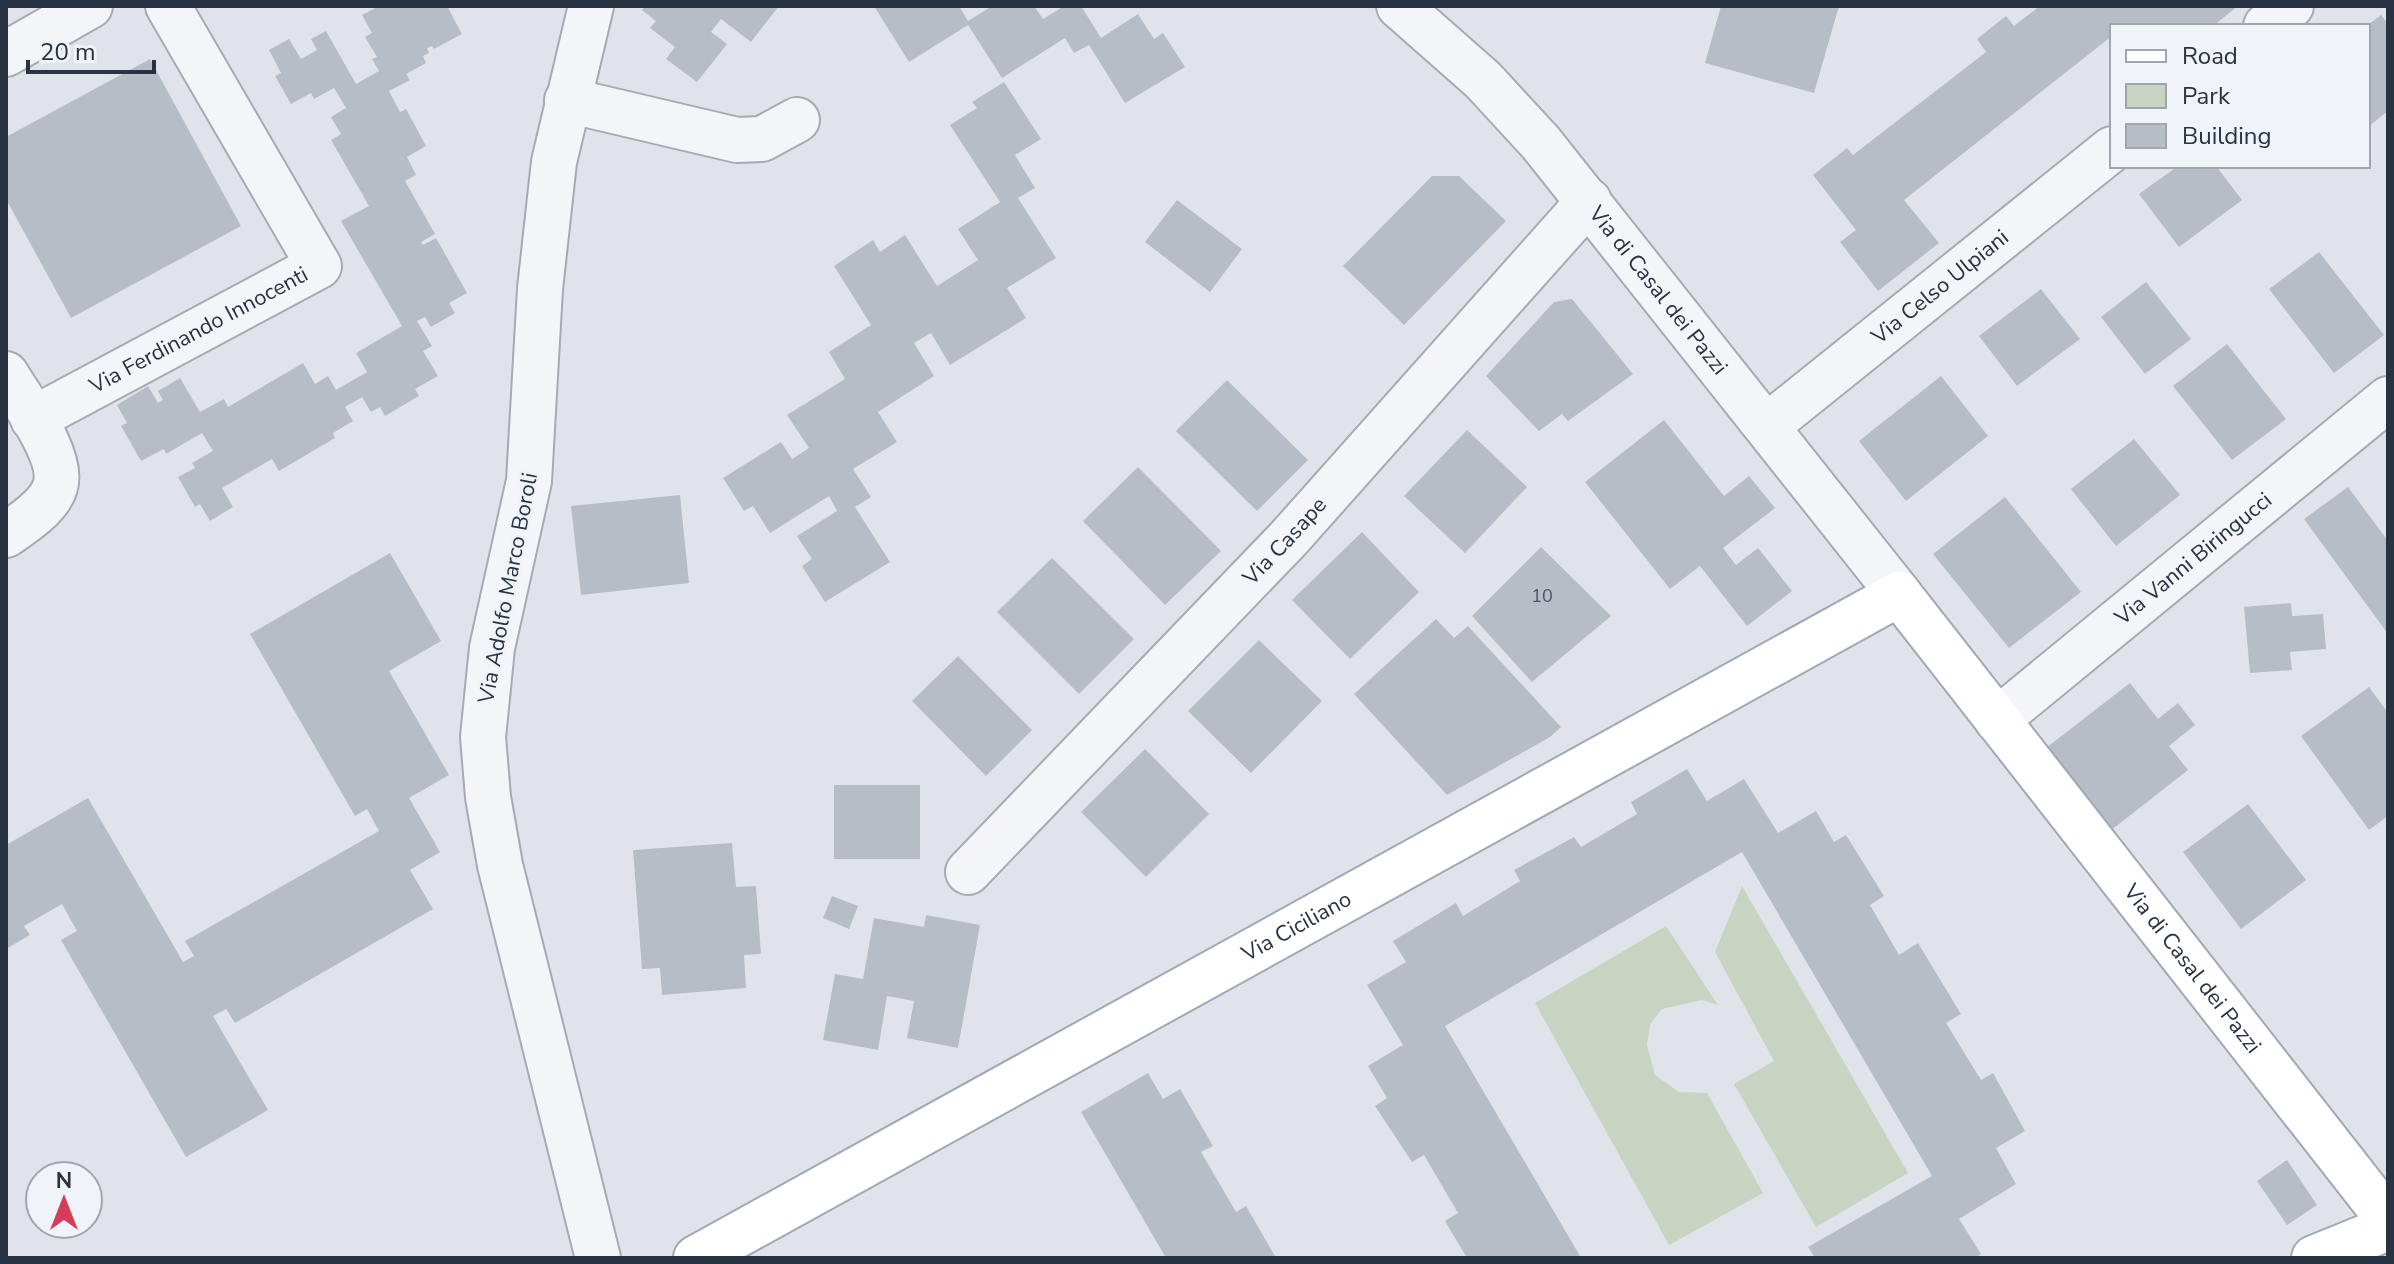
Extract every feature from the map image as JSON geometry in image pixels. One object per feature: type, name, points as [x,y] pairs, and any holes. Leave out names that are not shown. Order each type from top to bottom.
[{"type":"main road","name":"Via di Casal dei Pazzi","points":[[1899,594],[2388,1219]]},
{"type":"main road","name":"Via Ciciliano","points":[[696,1258],[1899,594]]},
{"type":"main road","points":[[2314,1258],[2388,1228]]},
{"type":"street","points":[[6,54],[90,6]]},
{"type":"street","name":"Via Adolfo Marco Boroli","points":[[591,6],[554,162],[543,258],[529,481],[492,648],[483,737],[488,797],[498,854],[598,1258]]},
{"type":"street","points":[[2268,24],[2291,6]]},
{"type":"street","name":"Via Ferdinando Innocenti","points":[[33,419],[319,266],[178,9]]},
{"type":"street","name":"Via di Casal dei Pazzi","points":[[1409,9],[1508,105],[1589,201],[1899,594]]},
{"type":"street","points":[[567,100],[737,140],[762,139],[797,120]]},
{"type":"street","name":"Via Celso Ulpiani","points":[[1767,426],[2110,151]]},
{"type":"street","name":"Via Casape","points":[[968,872],[1289,538],[1589,201]]},
{"type":"street","points":[[6,374],[52,452],[55,487],[36,511],[6,535]]},
{"type":"street","name":"Via Vanni Biringucci","points":[[1997,720],[2388,399]]},
{"type":"green space","points":[[1742,886],[1908,1173],[1816,1227],[1734,1084],[1774,1061],[1715,952]]},
{"type":"green space","points":[[1666,926],[1718,1005],[1702,1000],[1662,1009],[1650,1024],[1647,1045],[1655,1075],[1679,1092],[1707,1093],[1763,1193],[1669,1245],[1535,1003]]},
{"type":"building","points":[[379,6],[447,6],[462,34],[434,49],[432,46],[427,48],[429,53],[423,56],[426,63],[406,74],[410,80],[389,91],[400,112],[406,109],[426,146],[407,157],[416,175],[405,181],[435,234],[421,242],[423,245],[436,238],[467,293],[449,303],[455,313],[431,327],[425,317],[417,321],[432,346],[423,351],[438,376],[415,389],[419,396],[385,416],[380,407],[371,412],[362,397],[345,407],[353,421],[333,433],[335,438],[279,471],[272,459],[222,488],[233,507],[210,521],[200,504],[195,507],[178,477],[195,468],[192,463],[213,451],[202,433],[166,454],[164,449],[141,461],[121,426],[127,423],[117,405],[148,386],[158,403],[163,400],[158,391],[180,378],[200,412],[224,399],[228,407],[303,363],[315,384],[328,376],[336,390],[367,372],[356,353],[402,326],[341,221],[369,206],[331,140],[341,134],[331,117],[346,108],[334,88],[314,99],[311,93],[291,104],[275,76],[281,73],[269,50],[289,39],[301,59],[317,50],[311,39],[326,31],[356,84],[379,71],[372,59],[377,57],[365,37],[372,33],[362,15]]},
{"type":"building","points":[[645,6],[779,6],[751,42],[721,19],[711,32],[727,44],[697,82],[666,59],[675,47],[650,28],[656,21],[642,10]]},
{"type":"building","points":[[874,6],[959,6],[968,21],[992,6],[1034,6],[1043,19],[1064,6],[1081,6],[1101,38],[1138,14],[1154,39],[1163,33],[1185,67],[1125,103],[1089,45],[1074,53],[1065,38],[1002,78],[968,25],[909,62]]},
{"type":"building","points":[[1721,6],[1839,6],[1814,93],[1705,63]]},
{"type":"building","points":[[2040,6],[2238,6],[2216,24],[2110,24],[2110,38],[1904,200],[1939,243],[1878,291],[1840,242],[1856,230],[1813,175],[1847,148],[1853,155],[1986,52],[1977,39],[2006,16],[2014,26]]},
{"type":"building","points":[[2381,15],[2388,24],[2388,111],[2370,125],[2370,24]]},
{"type":"building","points":[[150,59],[241,226],[71,318],[6,199],[6,137]]},
{"type":"building","points":[[1004,82],[1041,139],[1015,155],[1035,188],[1018,198],[1056,258],[1007,288],[1026,318],[950,365],[931,333],[914,343],[934,376],[878,412],[897,442],[853,469],[871,497],[855,507],[890,562],[825,602],[802,566],[812,559],[797,536],[837,511],[829,496],[770,533],[753,506],[744,511],[723,478],[781,442],[792,459],[809,448],[787,415],[845,379],[829,352],[871,325],[834,266],[873,240],[880,252],[905,235],[937,286],[978,260],[958,229],[1000,202],[950,125],[977,108],[972,102]]},
{"type":"building","points":[[2175,168],[2218,168],[2242,200],[2179,247],[2139,194]]},
{"type":"building","points":[[1432,176],[1459,176],[1506,221],[1404,325],[1343,266]]},
{"type":"building","points":[[1177,200],[1242,249],[1210,292],[1145,242]]},
{"type":"building","points":[[2319,252],[2384,335],[2334,373],[2269,289]]},
{"type":"building","points":[[2146,282],[2191,339],[2145,374],[2101,317]]},
{"type":"building","points":[[2041,289],[2080,339],[2017,386],[1979,336]]},
{"type":"building","points":[[1572,299],[1633,374],[1568,421],[1562,414],[1539,431],[1486,376],[1554,302]]},
{"type":"building","points":[[2227,344],[2286,419],[2232,460],[2173,386]]},
{"type":"building","points":[[1941,376],[1988,436],[1906,501],[1859,441]]},
{"type":"building","points":[[1227,380],[1308,460],[1257,511],[1176,431]]},
{"type":"building","points":[[1664,420],[1724,496],[1749,476],[1775,508],[1723,548],[1736,565],[1758,548],[1792,591],[1747,626],[1700,566],[1670,589],[1585,482]]},
{"type":"building","points":[[1467,430],[1527,487],[1465,553],[1404,496]]},
{"type":"building","points":[[2134,439],[2180,495],[2116,546],[2071,489]]},
{"type":"building","points":[[1138,467],[1221,551],[1165,605],[1083,521]]},
{"type":"building","points":[[2348,487],[2388,541],[2388,634],[2304,519]]},
{"type":"building","points":[[680,495],[689,583],[581,595],[571,506]]},
{"type":"building","points":[[2005,497],[2081,592],[2009,648],[1933,554]]},
{"type":"building","points":[[1362,532],[1419,592],[1350,659],[1292,600]]},
{"type":"building","points":[[1541,547],[1611,616],[1532,682],[1472,616]]},
{"type":"building","points":[[390,553],[441,641],[389,671],[449,775],[409,798],[440,852],[410,870],[433,909],[235,1023],[226,1009],[213,1016],[268,1110],[186,1157],[61,940],[77,931],[62,904],[24,926],[30,935],[6,949],[6,845],[88,798],[183,962],[194,956],[185,941],[379,831],[367,809],[355,816],[250,634]]},
{"type":"building","points":[[1052,558],[1134,639],[1079,694],[997,612]]},
{"type":"building","points":[[2291,603],[2292,616],[2323,614],[2326,649],[2290,652],[2292,670],[2250,673],[2244,607]]},
{"type":"building","points":[[1436,619],[1454,638],[1468,626],[1561,727],[1550,737],[1447,795],[1354,694]]},
{"type":"building","points":[[1259,640],[1322,701],[1251,773],[1188,711]]},
{"type":"building","points":[[958,656],[1032,730],[986,776],[912,701]]},
{"type":"building","points":[[2130,683],[2158,719],[2178,703],[2195,725],[2169,746],[2188,770],[2110,831],[2046,748]]},
{"type":"building","points":[[2369,687],[2388,713],[2388,816],[2369,830],[2301,736]]},
{"type":"building","points":[[1145,749],[1209,814],[1146,877],[1081,812]]},
{"type":"building","points":[[1687,769],[1707,801],[1744,779],[1778,833],[1816,811],[1834,842],[1846,835],[1884,896],[1870,905],[1899,955],[1918,943],[1961,1014],[1946,1023],[1981,1080],[1993,1073],[2025,1131],[1996,1148],[2016,1184],[1959,1219],[1981,1254],[1975,1258],[1815,1258],[1808,1247],[1932,1176],[1742,852],[1445,1026],[1580,1256],[1467,1258],[1445,1221],[1458,1213],[1424,1155],[1412,1162],[1375,1106],[1387,1098],[1368,1066],[1403,1045],[1367,985],[1406,962],[1393,941],[1456,903],[1463,916],[1520,881],[1514,870],[1574,837],[1581,847],[1637,814],[1631,802]]},
{"type":"building","points":[[834,785],[920,785],[920,859],[834,859]]},
{"type":"building","points":[[2248,804],[2306,880],[2241,929],[2183,852]]},
{"type":"building","points":[[732,843],[736,887],[756,886],[761,954],[744,955],[746,988],[662,995],[660,968],[642,969],[633,850]]},
{"type":"building","points":[[832,896],[858,906],[849,929],[823,918]]},
{"type":"building","points":[[926,915],[980,925],[958,1048],[907,1038],[914,1001],[887,996],[878,1050],[823,1040],[835,974],[863,979],[874,918],[924,927]]},
{"type":"building","points":[[1148,1073],[1163,1099],[1180,1089],[1213,1146],[1201,1152],[1236,1212],[1246,1206],[1276,1258],[1166,1258],[1081,1112]]},
{"type":"building","points":[[2287,1160],[2317,1205],[2287,1225],[2257,1181]]}]
